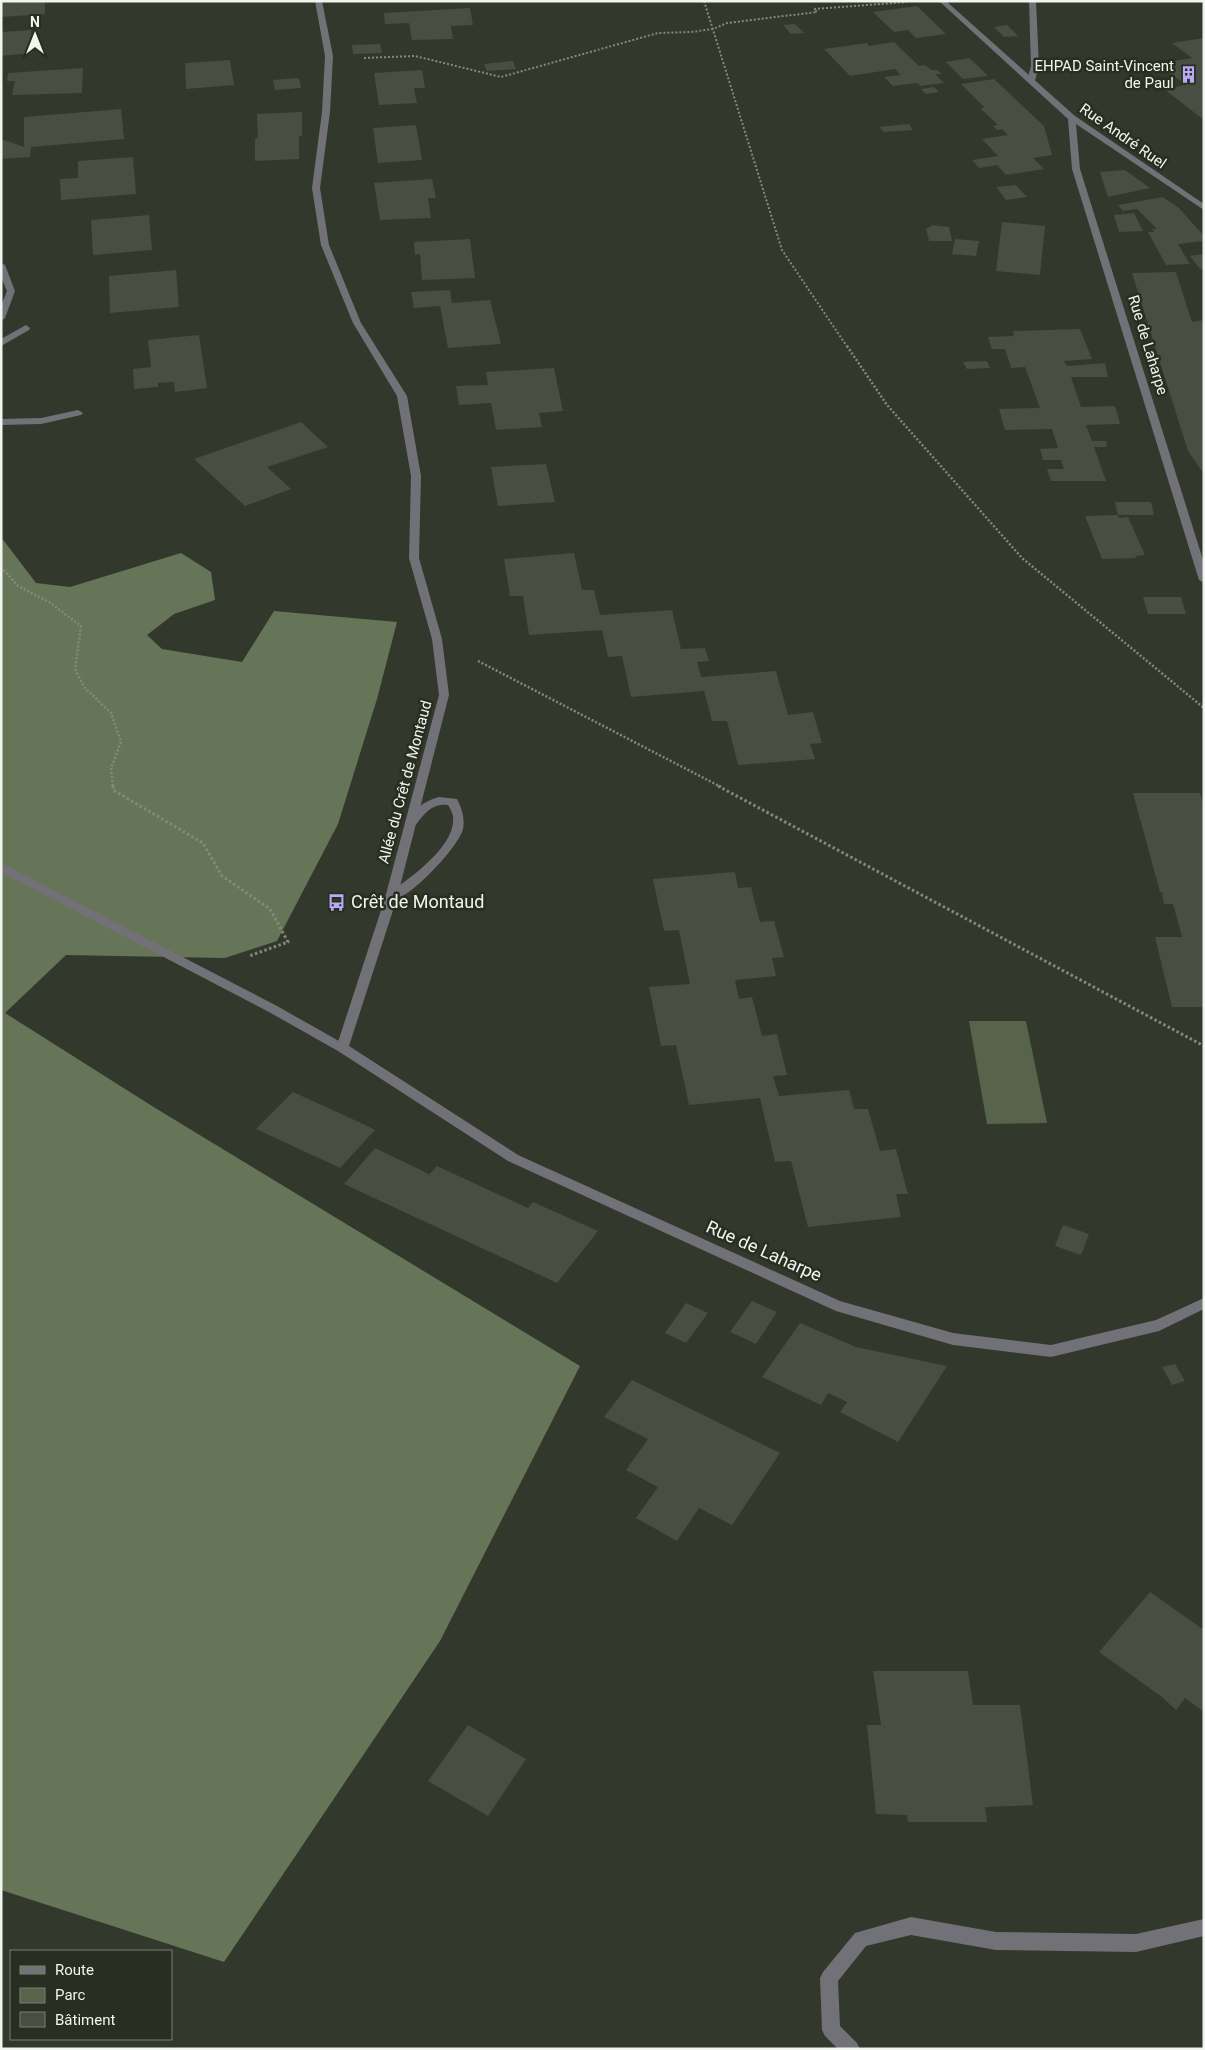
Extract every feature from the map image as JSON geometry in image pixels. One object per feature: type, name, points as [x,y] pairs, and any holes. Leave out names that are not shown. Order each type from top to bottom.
[{"type":"street","name":"Allée du Crêt de Montaud","points":[[318,1],[328,60],[326,112],[316,188],[325,246],[357,324],[402,396],[416,476],[414,558],[437,640],[444,695],[391,898],[342,1048]]},
{"type":"street","name":"Rue André Ruel","points":[[942,1],[1072,118],[1204,208]]},
{"type":"street","points":[[1031,81],[1035,66],[1032,1]]},
{"type":"street","name":"Rue de Laharpe","points":[[1072,118],[1076,169],[1204,580]]},
{"type":"street","points":[[1,265],[11,291],[1,318]]},
{"type":"street","points":[[1,343],[26,328]]},
{"type":"street","points":[[1,422],[41,421],[78,413]]},
{"type":"street","points":[[391,898],[438,861],[452,841],[458,827],[459,810],[453,802],[444,800],[435,802],[425,806],[411,823]]},
{"type":"street","name":"Rue de Laharpe","points":[[1,868],[342,1048],[513,1158],[836,1305],[953,1339],[1051,1352],[1159,1325],[1204,1303]]},
{"type":"street","points":[[851,2049],[831,2030],[829,1978],[861,1939],[911,1926],[996,1941],[1136,1943],[1204,1928]]},
{"type":"path","points":[[704,1],[782,250],[888,406],[1022,558],[1204,708]]},
{"type":"path","points":[[328,60],[415,56],[501,77],[658,33],[713,29],[727,22],[817,12],[814,9],[907,1]]},
{"type":"path","points":[[1,567],[18,586],[49,602],[81,626],[76,669],[84,687],[111,714],[121,742],[111,768],[113,790],[203,844],[222,876],[270,909],[288,942],[238,960],[195,969]]},
{"type":"path","points":[[437,640],[680,765],[1204,1046]]},
{"type":"green space","points":[[1,537],[36,583],[70,587],[181,553],[211,572],[215,600],[174,614],[147,635],[162,649],[242,662],[274,611],[397,622],[377,699],[338,824],[277,941],[225,958],[66,955],[5,1013],[152,1106],[580,1366],[440,1641],[224,1962],[1,1890]]},
{"type":"green space","points":[[969,1021],[1026,1021],[1047,1123],[987,1124]]},
{"type":"building","points":[[1,1],[45,1],[45,14],[1,17]]},
{"type":"building","points":[[917,6],[946,34],[916,38],[908,30],[894,32],[873,12]]},
{"type":"building","points":[[470,8],[473,25],[451,26],[453,39],[412,40],[409,23],[385,24],[384,13]]},
{"type":"building","points":[[795,24],[804,33],[791,34],[783,25]]},
{"type":"building","points":[[1007,25],[1018,36],[1004,37],[994,27]]},
{"type":"building","points":[[31,30],[32,53],[1,56],[1,32]]},
{"type":"building","name":"EHPAD Saint-Vincent de Paul","points":[[1204,38],[1204,120],[1164,89],[1186,85],[1158,64],[1192,58],[1172,43]]},
{"type":"building","points":[[894,42],[919,66],[925,65],[931,70],[937,70],[942,74],[935,74],[944,83],[920,86],[917,83],[893,86],[884,77],[901,75],[895,69],[850,76],[824,49],[867,43],[869,46]]},
{"type":"building","points":[[380,44],[382,53],[353,54],[352,45]]},
{"type":"building","points":[[969,58],[988,76],[963,79],[946,62]]},
{"type":"building","points":[[230,60],[234,85],[186,89],[185,63]]},
{"type":"building","points":[[513,61],[516,69],[487,71],[484,64]]},
{"type":"building","points":[[83,68],[82,93],[12,95],[15,81],[7,81],[8,73]]},
{"type":"building","points":[[422,70],[425,88],[414,88],[417,103],[379,105],[374,73]]},
{"type":"building","points":[[299,78],[301,88],[275,90],[273,80]]},
{"type":"building","points":[[994,79],[1044,126],[1052,155],[1033,158],[1044,169],[1006,175],[997,165],[979,168],[972,160],[998,156],[982,139],[1008,135],[1002,129],[997,130],[993,126],[998,125],[980,108],[985,108],[961,84]]},
{"type":"building","points":[[934,87],[939,92],[926,94],[921,89]]},
{"type":"building","points":[[121,109],[124,139],[31,147],[30,157],[1,159],[1,140],[24,147],[24,117]]},
{"type":"building","points":[[302,112],[302,136],[299,136],[299,159],[255,161],[255,139],[258,137],[257,114]]},
{"type":"building","points":[[909,124],[913,130],[884,132],[879,127]]},
{"type":"building","points":[[416,125],[422,160],[378,163],[373,128]]},
{"type":"building","points":[[133,157],[136,194],[61,200],[60,179],[78,178],[78,161]]},
{"type":"building","points":[[1125,170],[1150,188],[1108,197],[1100,172]]},
{"type":"building","points":[[432,179],[436,198],[428,198],[431,218],[380,220],[374,183]]},
{"type":"building","points":[[1016,185],[1027,197],[1006,200],[996,187]]},
{"type":"building","points":[[1163,197],[1179,208],[1204,236],[1204,241],[1178,244],[1190,264],[1166,265],[1148,232],[1155,232],[1152,229],[1157,229],[1137,209],[1123,211],[1118,205]]},
{"type":"building","points":[[1134,213],[1143,231],[1119,232],[1114,215]]},
{"type":"building","points":[[149,215],[152,250],[93,255],[91,220]]},
{"type":"building","points":[[1002,222],[1045,226],[1040,275],[996,271]]},
{"type":"building","points":[[931,225],[949,227],[952,241],[929,241],[926,228],[931,227]]},
{"type":"building","points":[[470,239],[475,278],[422,280],[420,254],[415,255],[414,242]]},
{"type":"building","points":[[955,239],[979,241],[976,256],[952,254]]},
{"type":"building","points":[[1204,254],[1204,269],[1200,269],[1190,256]]},
{"type":"building","points":[[176,270],[179,307],[110,313],[109,276]]},
{"type":"building","points":[[1176,272],[1192,322],[1204,320],[1204,474],[1188,451],[1132,273]]},
{"type":"building","points":[[450,290],[452,303],[490,300],[501,344],[448,348],[440,306],[414,308],[411,292]]},
{"type":"building","points":[[1080,329],[1092,359],[1064,361],[1067,366],[1105,363],[1108,377],[1071,377],[1081,407],[1115,406],[1120,424],[1086,425],[1092,441],[1106,441],[1107,447],[1094,447],[1106,481],[1051,481],[1047,469],[1064,469],[1061,460],[1043,460],[1040,449],[1058,448],[1052,429],[1005,430],[999,409],[1040,408],[1025,367],[1011,368],[1005,349],[992,349],[988,337],[1014,336],[1013,331]]},
{"type":"building","points":[[199,335],[207,388],[175,392],[174,382],[158,383],[158,387],[134,389],[133,369],[151,367],[148,340]]},
{"type":"building","points":[[987,361],[990,368],[967,369],[963,362]]},
{"type":"building","points":[[554,368],[563,411],[539,413],[542,427],[496,430],[491,403],[459,405],[456,386],[488,385],[486,372]]},
{"type":"building","points":[[301,422],[328,447],[267,467],[291,489],[245,506],[194,459]]},
{"type":"building","points":[[546,464],[555,502],[498,506],[491,467]]},
{"type":"building","points":[[1115,502],[1151,502],[1154,515],[1118,515]]},
{"type":"building","points":[[1118,515],[1119,518],[1128,517],[1145,555],[1135,556],[1136,558],[1102,559],[1085,516]]},
{"type":"building","points":[[574,553],[582,590],[594,590],[600,615],[672,610],[681,649],[705,648],[709,661],[697,662],[701,677],[776,671],[788,715],[813,712],[822,743],[810,744],[815,759],[738,765],[727,721],[712,721],[704,691],[631,697],[622,656],[608,657],[602,630],[529,635],[523,596],[510,596],[504,559]]},
{"type":"building","points":[[1143,597],[1181,597],[1186,614],[1148,614]]},
{"type":"building","points":[[1133,793],[1200,793],[1204,806],[1204,1007],[1172,1007],[1155,937],[1182,937],[1173,904],[1164,904]]},
{"type":"building","points":[[735,872],[738,888],[751,887],[760,922],[774,921],[784,957],[772,958],[776,976],[735,980],[739,999],[752,997],[762,1036],[777,1034],[787,1075],[773,1076],[779,1096],[849,1090],[854,1109],[868,1109],[880,1151],[896,1149],[908,1194],[896,1194],[901,1217],[808,1227],[791,1161],[775,1162],[760,1098],[689,1105],[676,1045],[661,1046],[649,987],[690,984],[679,930],[664,931],[653,879]]},
{"type":"building","points":[[293,1092],[375,1130],[340,1168],[256,1129]]},
{"type":"building","points":[[375,1148],[429,1174],[425,1179],[437,1166],[528,1208],[533,1202],[598,1231],[557,1283],[344,1184]]},
{"type":"building","points":[[1063,1225],[1089,1234],[1081,1255],[1055,1246]]},
{"type":"building","points":[[752,1301],[777,1312],[756,1344],[730,1332]]},
{"type":"building","points":[[686,1303],[708,1313],[686,1343],[665,1333]]},
{"type":"building","points":[[800,1323],[856,1347],[947,1366],[898,1442],[840,1412],[847,1402],[828,1393],[821,1405],[762,1377]]},
{"type":"building","points":[[1175,1364],[1185,1381],[1172,1385],[1162,1367]]},
{"type":"building","points":[[632,1380],[780,1453],[732,1525],[699,1508],[677,1541],[636,1518],[658,1487],[626,1470],[648,1439],[604,1417]]},
{"type":"building","points":[[1150,1592],[1204,1630],[1204,1712],[1185,1698],[1176,1710],[1162,1697],[1099,1652]]},
{"type":"building","points":[[873,1671],[968,1671],[973,1705],[1020,1705],[1033,1805],[985,1807],[987,1822],[908,1822],[907,1815],[876,1814],[867,1725],[881,1725]]},
{"type":"building","points":[[468,1725],[526,1759],[488,1816],[428,1781]]},
{"type":"place","name":"EHPAD Saint-Vincent de Paul","points":[[1188,75]]},
{"type":"place","name":"Crêt de Montaud","points":[[337,902]]}]
